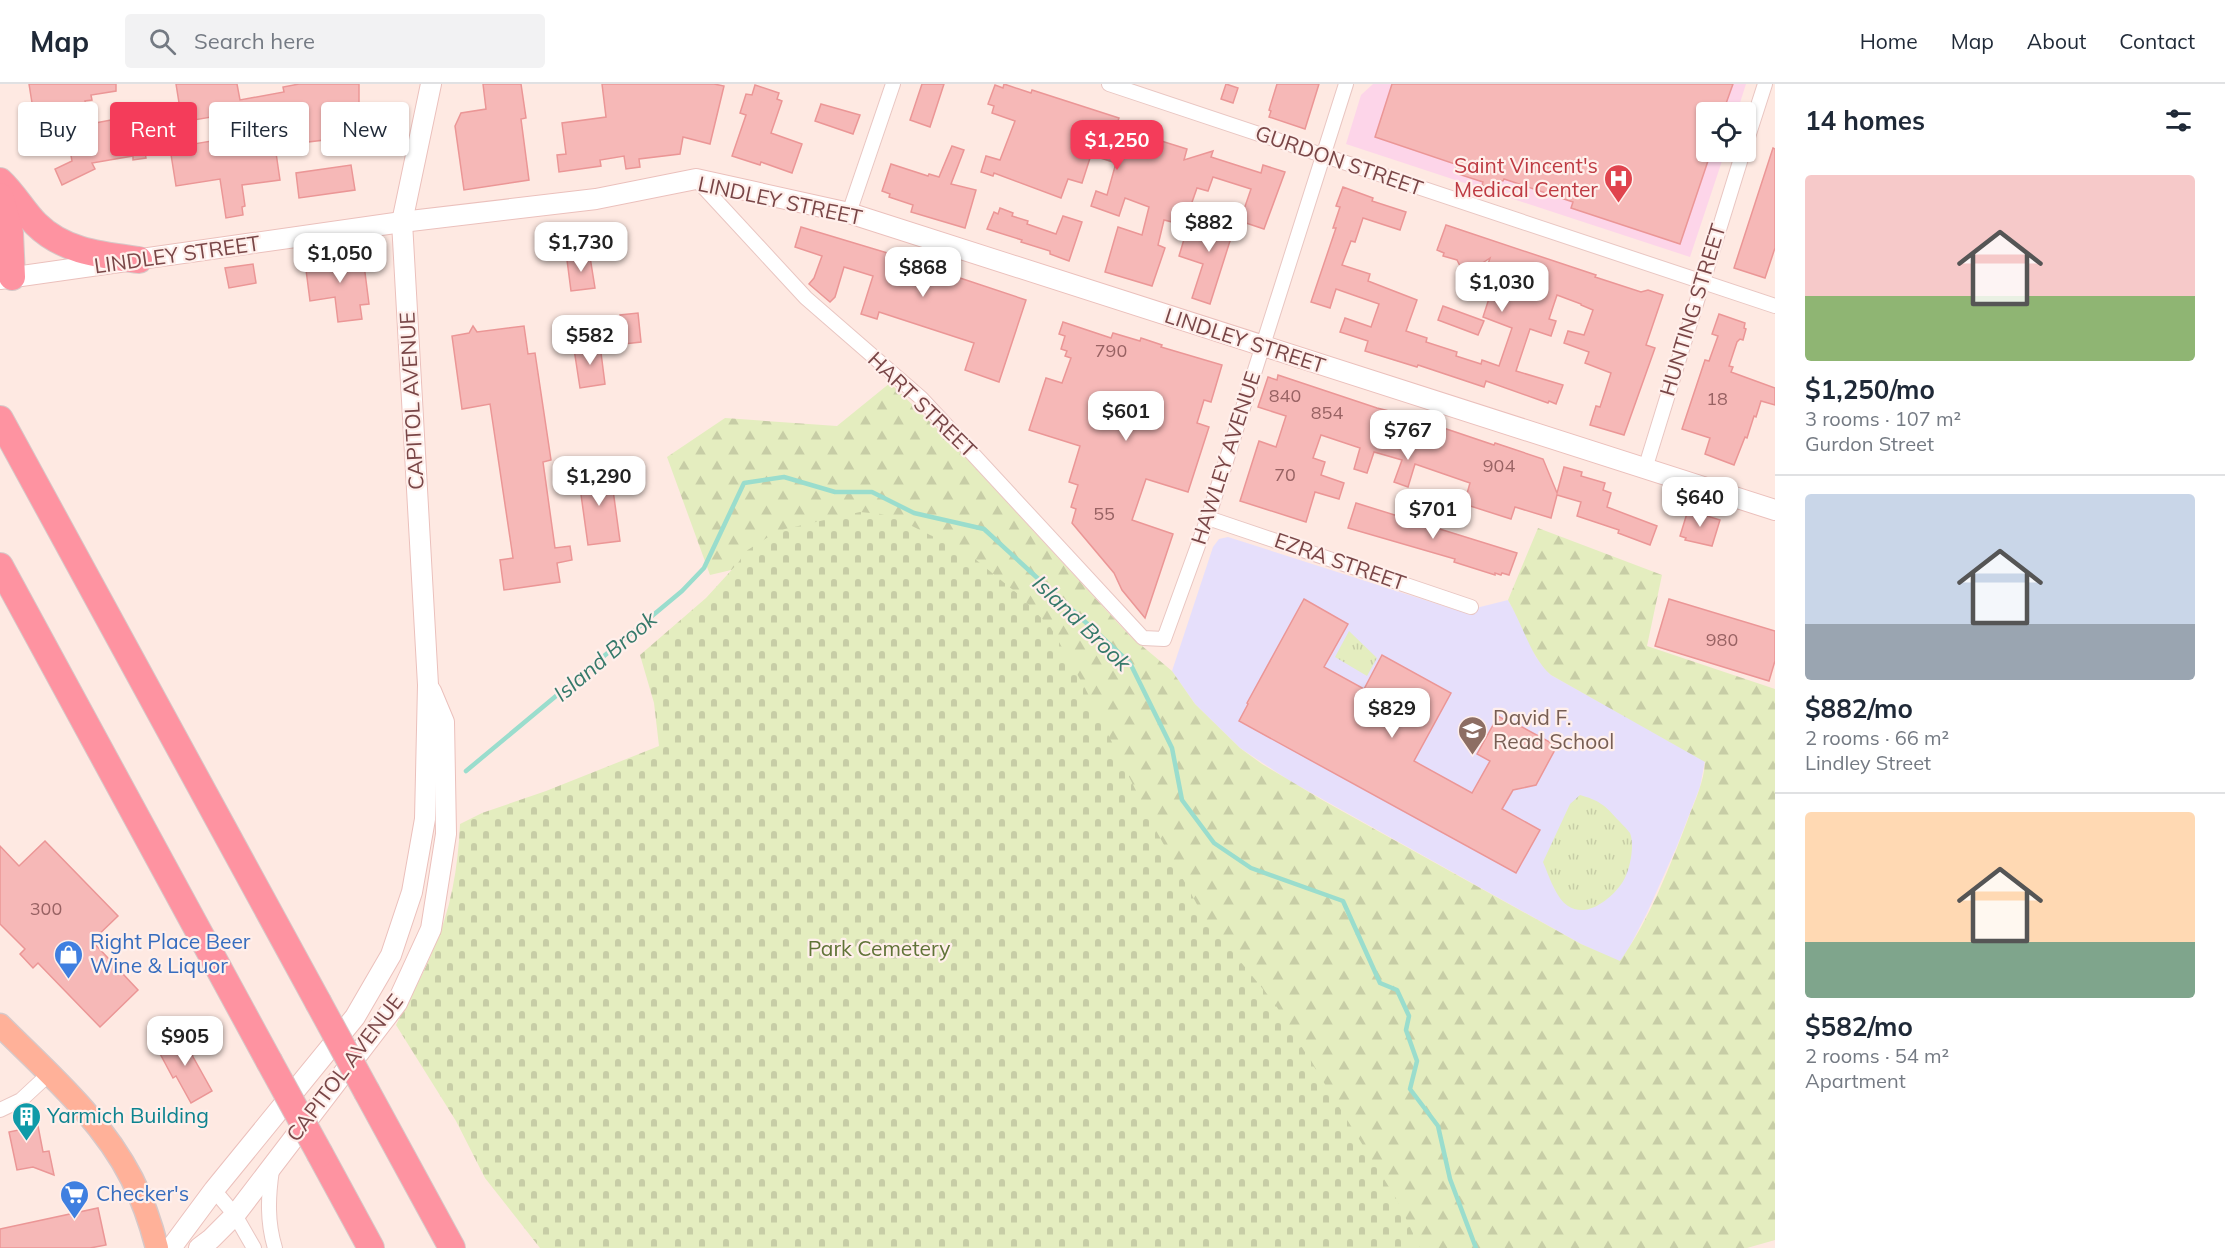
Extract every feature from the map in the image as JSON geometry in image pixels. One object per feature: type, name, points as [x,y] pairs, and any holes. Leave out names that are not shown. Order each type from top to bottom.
[{"type":"highway","points":[[0,181],[36,224],[56,239],[80,250],[139,261]]},
{"type":"highway","points":[[0,196],[10,233],[6,278]]},
{"type":"highway","points":[[0,419],[452,1248]]},
{"type":"highway","points":[[0,566],[371,1248]]},
{"type":"main road","name":"CAPITOL AVENUE","points":[[171,1248],[214,1190],[355,1017],[391,955],[412,892],[424,819],[428,685],[402,222],[431,84]]},
{"type":"main road","name":"LINDLEY STREET","points":[[6,278],[402,222],[596,199],[696,179],[849,213],[1775,510]]},
{"type":"main road","name":"CAPITOL AVENUE","points":[[199,1248],[235,1215],[397,1003],[431,929],[446,834],[444,722],[428,685]]},
{"type":"main road","points":[[0,1025],[89,1115],[112,1146],[132,1178],[148,1213],[158,1248]]},
{"type":"street","points":[[849,213],[893,84]]},
{"type":"street","name":"GURDON STREET","points":[[1109,84],[1775,306]]},
{"type":"street","name":"HAWLEY AVENUE","points":[[1143,638],[1164,639],[1208,518],[1346,84]]},
{"type":"street","points":[[1756,112],[1765,84]]},
{"type":"street","name":"HUNTING STREET","points":[[1645,468],[1740,162]]},
{"type":"street","name":"HART STREET","points":[[696,179],[806,298],[921,398],[1143,638]]},
{"type":"street","name":"EZRA STREET","points":[[1208,518],[1471,607]]},
{"type":"street","points":[[0,1110],[21,1100],[49,1074]]},
{"type":"street","points":[[273,1163],[269,1188],[269,1212],[270,1231],[275,1248]]},
{"type":"street","points":[[214,1190],[235,1215],[254,1248]]},
{"type":"shaded area","name":"Saint Vincent's Medical Center","points":[[1373,84],[1746,84],[1740,102],[1696,102],[1696,162],[1722,162],[1690,257],[1346,144],[1361,95]]},
{"type":"shaded area","name":"David F. Read School","points":[[1228,537],[1453,609],[1468,610],[1508,600],[1536,657],[1551,675],[1705,761],[1700,787],[1677,846],[1647,913],[1620,962],[1581,944],[1290,781],[1240,748],[1195,704],[1172,671],[1213,547],[1219,539]]},
{"type":"green space","points":[[890,383],[958,449],[1129,635],[1172,671],[1195,704],[1240,748],[1324,801],[1581,944],[1620,961],[1650,911],[1666,874],[1699,791],[1705,762],[1551,675],[1532,650],[1508,600],[1538,528],[1662,575],[1647,646],[1775,689],[1775,1240],[1747,1248],[1387,1248],[807,552],[710,575],[667,457],[725,418],[837,426]]},
{"type":"green space","name":"Park Cemetery","points":[[860,512],[881,514],[900,520],[970,555],[1018,594],[1051,628],[1085,688],[1153,825],[1204,917],[1275,1004],[1397,1200],[1420,1248],[540,1248],[485,1178],[456,1121],[396,1025],[425,969],[445,920],[455,873],[460,824],[482,813],[546,791],[659,746],[654,703],[640,655],[706,598],[746,551],[785,529]]},
{"type":"green space","points":[[1349,631],[1377,658],[1367,676],[1335,657]]},
{"type":"green space","points":[[1580,795],[1596,801],[1609,810],[1630,833],[1632,844],[1629,866],[1622,883],[1606,900],[1583,910],[1568,906],[1560,898],[1543,862],[1570,804]]},
{"type":"building","points":[[29,84],[116,84],[116,91],[91,95],[92,100],[85,102],[32,102]]},
{"type":"building","points":[[176,84],[237,84],[240,100],[284,92],[283,87],[299,84],[359,84],[359,102],[321,102],[321,140],[309,142],[309,102],[209,102],[209,117],[197,119],[197,102],[179,102]]},
{"type":"building","points":[[483,84],[521,84],[526,118],[521,119],[529,180],[464,190],[455,126],[461,113],[486,109]]},
{"type":"building","points":[[602,84],[714,84],[724,86],[710,144],[683,137],[680,154],[639,159],[640,167],[626,169],[624,156],[600,160],[601,166],[559,172],[557,155],[566,154],[562,123],[606,117]]},
{"type":"building","points":[[922,84],[944,84],[930,127],[910,120]]},
{"type":"building","points":[[1004,84],[1031,93],[1032,90],[1119,118],[1117,124],[1143,132],[1142,135],[1187,149],[1184,160],[1213,151],[1211,157],[1261,173],[1263,165],[1285,172],[1264,229],[1240,221],[1251,189],[1213,177],[1208,191],[1197,188],[1184,225],[1164,220],[1158,245],[1165,248],[1152,286],[1105,272],[1118,227],[1142,235],[1149,207],[1125,198],[1119,216],[1091,206],[1096,191],[1107,195],[1116,163],[1091,155],[1082,183],[1068,179],[1061,198],[994,173],[993,176],[981,172],[986,156],[1000,160],[1015,121],[992,113],[994,106],[988,104],[995,85],[1003,88]]},
{"type":"building","points":[[1226,84],[1238,88],[1233,103],[1221,99]]},
{"type":"building","points":[[1277,84],[1319,84],[1305,129],[1269,117]]},
{"type":"building","name":"Saint Vincent's Medical Center","points":[[1392,84],[1733,84],[1727,102],[1696,102],[1696,162],[1708,162],[1680,244],[1571,208],[1573,202],[1504,179],[1503,181],[1498,180],[1495,190],[1482,185],[1483,182],[1458,174],[1455,164],[1375,137]]},
{"type":"building","points":[[755,85],[779,93],[777,99],[782,101],[771,133],[802,144],[792,173],[761,162],[760,165],[732,156],[746,115],[740,113],[746,94],[752,95]]},
{"type":"building","points":[[821,104],[860,115],[853,134],[815,121]]},
{"type":"building","points":[[110,120],[110,156],[133,156],[92,163],[95,169],[62,185],[55,169],[72,161],[71,156],[98,156],[98,122]]},
{"type":"building","points":[[209,141],[209,156],[276,156],[280,180],[242,185],[245,206],[242,207],[243,215],[226,218],[220,179],[176,186],[171,156],[197,156],[197,143]]},
{"type":"building","points":[[952,146],[964,150],[951,184],[976,190],[965,228],[911,212],[913,205],[889,197],[890,194],[882,191],[891,164],[928,176],[929,174],[939,177]]},
{"type":"building","points":[[1773,148],[1775,149],[1775,248],[1765,278],[1734,268]]},
{"type":"building","points":[[133,156],[146,156],[146,158],[133,160]]},
{"type":"building","points":[[351,165],[355,190],[299,198],[296,173]]},
{"type":"building","points":[[1343,187],[1373,198],[1372,201],[1406,212],[1400,230],[1363,218],[1355,242],[1351,241],[1342,265],[1370,274],[1368,281],[1417,300],[1406,331],[1427,338],[1426,342],[1457,352],[1456,356],[1481,364],[1482,360],[1499,366],[1512,328],[1483,317],[1494,283],[1483,279],[1490,258],[1472,270],[1460,266],[1457,260],[1443,256],[1444,253],[1437,250],[1446,225],[1641,292],[1648,290],[1663,295],[1646,345],[1655,348],[1624,435],[1590,425],[1596,406],[1600,407],[1611,373],[1585,363],[1589,352],[1564,343],[1568,331],[1584,335],[1593,310],[1557,295],[1549,319],[1556,321],[1551,336],[1530,329],[1516,371],[1563,385],[1556,404],[1486,381],[1484,387],[1418,365],[1417,367],[1365,351],[1368,341],[1340,332],[1345,318],[1371,327],[1379,304],[1336,289],[1330,308],[1311,302],[1336,228],[1333,228],[1340,207],[1336,206]]},
{"type":"building","points":[[1000,208],[1013,213],[1012,216],[1028,221],[1027,224],[1056,234],[1063,216],[1082,222],[1069,261],[1050,254],[1050,251],[1021,242],[1022,240],[987,229],[994,212],[998,214]]},
{"type":"building","points":[[1217,211],[1237,219],[1210,304],[1192,298],[1203,264],[1179,256],[1188,226],[1209,233]]},
{"type":"building","points":[[801,227],[934,267],[933,269],[1026,300],[999,382],[965,370],[974,343],[879,312],[877,319],[861,314],[873,276],[844,267],[835,297],[830,302],[809,284],[814,278],[822,256],[795,247]]},
{"type":"building","points":[[353,251],[354,258],[363,257],[369,304],[360,305],[362,319],[338,322],[335,297],[310,301],[305,262],[330,258],[330,254]]},
{"type":"building","points":[[587,253],[587,257],[590,257],[595,288],[571,291],[567,260],[570,260],[569,256]]},
{"type":"building","points":[[253,264],[256,283],[229,288],[225,268]]},
{"type":"building","points":[[1443,306],[1484,321],[1478,335],[1438,320]]},
{"type":"building","points":[[638,313],[641,342],[624,344],[620,315]]},
{"type":"building","points":[[1719,314],[1745,323],[1743,340],[1740,339],[1737,342],[1729,366],[1733,367],[1731,372],[1775,388],[1775,405],[1761,401],[1734,465],[1705,454],[1710,438],[1682,429],[1705,360],[1709,361],[1718,336],[1712,334]]},
{"type":"building","points":[[1063,322],[1111,338],[1113,333],[1140,341],[1141,338],[1162,345],[1161,347],[1222,365],[1211,402],[1204,400],[1197,423],[1209,427],[1188,492],[1146,479],[1132,520],[1173,534],[1145,618],[1122,590],[1114,573],[1072,523],[1076,509],[1071,507],[1078,485],[1069,482],[1080,446],[1029,430],[1046,378],[1062,383],[1071,358],[1065,356],[1067,351],[1061,349],[1065,336],[1059,334]]},
{"type":"building","points":[[473,326],[477,332],[524,326],[528,354],[535,353],[551,460],[543,462],[555,548],[570,546],[572,560],[557,563],[560,582],[504,590],[500,560],[513,558],[490,404],[462,409],[452,336],[469,333]]},
{"type":"building","points":[[600,345],[605,384],[580,388],[574,349]]},
{"type":"building","points":[[1278,375],[1543,459],[1557,493],[1564,467],[1582,472],[1581,476],[1605,483],[1603,490],[1611,493],[1607,507],[1657,526],[1650,545],[1618,533],[1619,530],[1577,516],[1581,502],[1557,495],[1551,518],[1515,507],[1511,519],[1464,504],[1470,483],[1415,464],[1408,487],[1394,482],[1402,460],[1374,452],[1367,473],[1354,469],[1360,448],[1321,435],[1313,458],[1325,462],[1321,475],[1344,483],[1339,499],[1315,492],[1306,522],[1240,501],[1259,441],[1276,447],[1286,416],[1258,407],[1268,377],[1277,380]]},
{"type":"building","points":[[610,468],[620,541],[588,545],[578,473]]},
{"type":"building","points":[[1356,503],[1517,553],[1509,575],[1495,573],[1495,575],[1454,562],[1455,559],[1348,528]]},
{"type":"building","points":[[1688,510],[1720,520],[1712,546],[1685,540],[1686,538],[1680,536]]},
{"type":"building","points":[[1304,599],[1348,624],[1324,667],[1364,689],[1382,655],[1451,693],[1414,761],[1472,793],[1490,761],[1477,754],[1498,716],[1557,746],[1536,785],[1513,790],[1502,809],[1540,830],[1516,873],[1239,721]]},
{"type":"building","points":[[1669,599],[1775,631],[1775,661],[1769,681],[1655,646]]},
{"type":"building","points":[[45,841],[118,916],[92,941],[138,990],[100,1027],[38,963],[33,968],[20,954],[25,949],[0,924],[0,846],[19,866]]},
{"type":"building","points":[[184,1033],[195,1054],[192,1055],[212,1091],[191,1103],[176,1076],[173,1078],[157,1048]]},
{"type":"building","name":"Yarmich Building","points":[[38,1126],[43,1152],[49,1151],[54,1175],[33,1167],[17,1170],[9,1132]]},
{"type":"building","name":"Checker's","points":[[98,1208],[106,1245],[90,1248],[0,1248],[0,1229]]},
{"type":"waterway","name":"Island Brook","points":[[466,771],[682,591],[704,568],[744,483],[784,477],[835,492],[872,492],[914,513],[984,529],[1130,663],[1172,748],[1182,800],[1214,843],[1251,868],[1343,901],[1380,983],[1397,990],[1409,1016],[1406,1030],[1417,1061],[1410,1089],[1438,1126],[1450,1179],[1476,1248]]},
{"type":"place","name":"Saint Vincent's Medical Center","points":[[1619,204]]},
{"type":"place","name":"David F. Read School","points":[[1472,756]]},
{"type":"place","name":"Right Place Beer Wine & Liquor","points":[[69,980]]},
{"type":"place","name":"Yarmich Building","points":[[26,1142]]},
{"type":"place","name":"Checker's","points":[[75,1220]]}]
